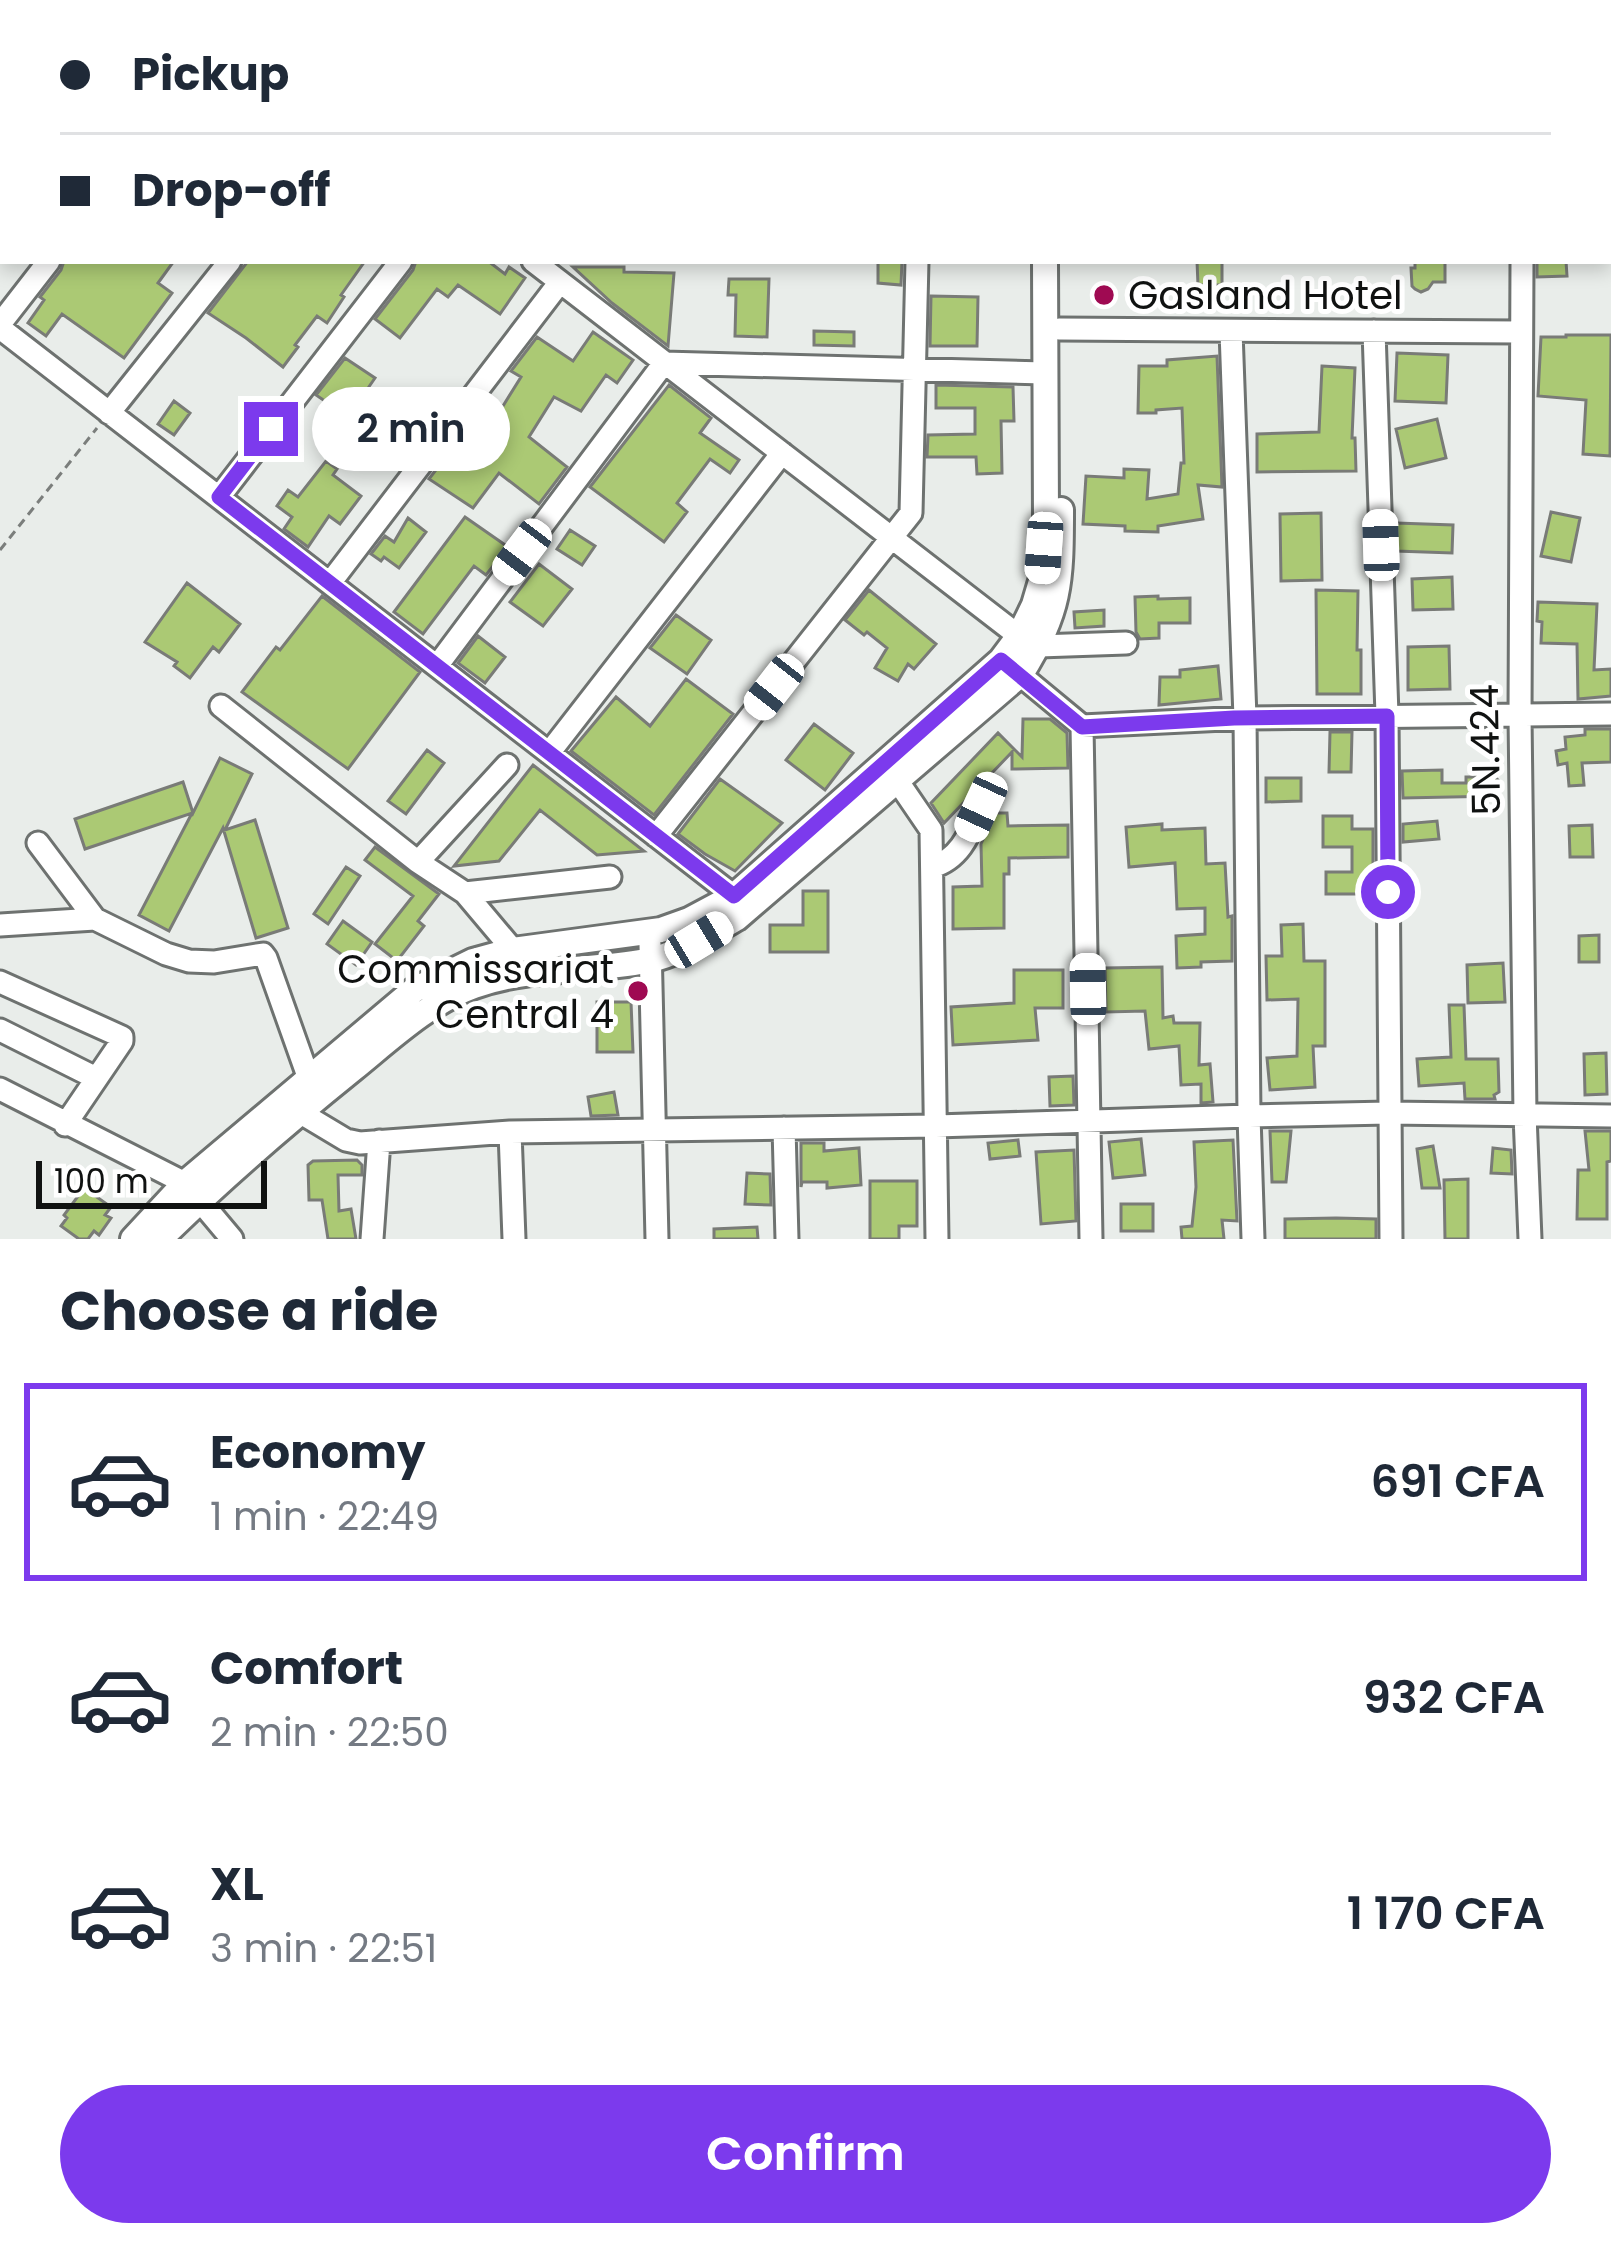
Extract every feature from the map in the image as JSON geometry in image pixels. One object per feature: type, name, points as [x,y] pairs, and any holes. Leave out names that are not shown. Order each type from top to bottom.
[{"type":"main road","points":[[1029,641],[1042,578],[1046,519],[1045,264]]},
{"type":"main road","points":[[160,1239],[192,1192],[309,1078],[414,991],[473,961],[513,950],[650,932],[689,920],[734,896],[1011,667],[1053,615],[1061,562],[1061,264]]},
{"type":"main road","points":[[134,1239],[432,1007],[459,992],[524,973],[650,961],[737,918],[890,771]]},
{"type":"street","points":[[47,264],[0,326],[734,896]]},
{"type":"street","points":[[110,412],[228,264]]},
{"type":"street","points":[[219,497],[399,264]]},
{"type":"street","points":[[537,264],[1029,641],[1126,644]]},
{"type":"street","points":[[656,836],[911,513],[916,264]]},
{"type":"street","name":"5N.424","points":[[1522,264],[1520,716],[1530,1239]]},
{"type":"street","points":[[330,583],[560,282]]},
{"type":"street","points":[[1059,329],[1520,332]]},
{"type":"street","points":[[1231,331],[1245,718],[1253,1239]]},
{"type":"street","points":[[1374,332],[1387,716],[1390,1239]]},
{"type":"street","points":[[664,363],[1044,374]]},
{"type":"street","points":[[437,666],[664,363]]},
{"type":"street","points":[[549,753],[782,453]]},
{"type":"street","points":[[1011,667],[1082,727],[1245,718],[1611,714]]},
{"type":"street","points":[[221,706],[418,862],[465,893],[513,950]]},
{"type":"street","points":[[1082,727],[1091,1239]]},
{"type":"street","points":[[418,862],[507,766]]},
{"type":"street","points":[[890,771],[931,830],[938,1239]]},
{"type":"street","points":[[932,867],[956,855],[981,807]]},
{"type":"street","points":[[38,843],[95,920]]},
{"type":"street","points":[[465,893],[610,877]]},
{"type":"street","points":[[0,925],[95,920],[189,961],[262,954],[309,1078]]},
{"type":"street","points":[[650,932],[657,1239]]},
{"type":"street","points":[[0,982],[122,1037],[65,1125]]},
{"type":"street","points":[[0,1030],[96,1078]]},
{"type":"street","points":[[0,1089],[192,1192],[232,1239]]},
{"type":"street","points":[[301,1113],[360,1144],[510,1132],[936,1126],[1249,1115],[1611,1116]]},
{"type":"street","points":[[784,1128],[787,1239]]},
{"type":"street","points":[[510,1132],[514,1239]]},
{"type":"street","points":[[372,1239],[379,1141]]},
{"type":"path","points":[[0,550],[110,412]]},
{"type":"building","points":[[63,264],[172,264],[158,283],[172,293],[124,358],[62,314],[46,336],[28,323]]},
{"type":"building","points":[[246,264],[363,264],[327,323],[317,316],[283,367],[208,313]]},
{"type":"building","points":[[415,264],[492,264],[505,274],[509,267],[525,278],[500,314],[458,285],[448,297],[437,289],[400,338],[375,319]]},
{"type":"building","points":[[878,264],[902,264],[901,285],[878,283]]},
{"type":"building","points":[[1197,264],[1222,264],[1222,285],[1198,285]]},
{"type":"building","points":[[1415,264],[1445,264],[1445,282],[1433,282],[1421,292],[1412,286],[1411,268]]},
{"type":"building","points":[[1537,264],[1566,264],[1567,276],[1537,277]]},
{"type":"building","points":[[573,267],[674,273],[668,346],[612,303]]},
{"type":"building","points":[[729,279],[769,279],[767,337],[735,336],[736,295],[728,295]]},
{"type":"building","points":[[931,296],[978,297],[977,346],[930,346]]},
{"type":"building","points":[[814,331],[854,332],[854,346],[814,345]]},
{"type":"building","points":[[593,332],[633,360],[617,383],[606,375],[581,411],[554,397],[529,437],[567,467],[539,504],[499,473],[473,508],[429,479],[485,405],[498,414],[521,377],[511,371],[537,337],[573,361]]},
{"type":"building","points":[[1611,335],[1610,456],[1583,454],[1586,400],[1538,396],[1541,337]]},
{"type":"building","points":[[1397,353],[1448,355],[1446,403],[1395,401]]},
{"type":"building","points":[[1217,356],[1222,487],[1198,485],[1203,519],[1158,526],[1158,532],[1083,524],[1086,476],[1124,478],[1124,469],[1149,470],[1147,499],[1178,494],[1184,463],[1182,408],[1138,413],[1139,366]]},
{"type":"building","points":[[345,358],[375,378],[348,417],[316,395]]},
{"type":"building","points":[[1322,366],[1355,368],[1352,438],[1356,471],[1257,472],[1257,434],[1319,432]]},
{"type":"building","points":[[669,385],[711,418],[700,433],[739,460],[730,473],[710,459],[677,503],[687,512],[664,542],[590,487]]},
{"type":"building","points":[[936,385],[1013,387],[1014,421],[1001,421],[1002,473],[977,474],[976,457],[927,457],[928,435],[975,434],[975,408],[936,408]]},
{"type":"building","points":[[174,401],[190,413],[174,435],[158,424]]},
{"type":"building","points":[[402,404],[431,426],[411,452],[406,448],[399,458],[363,432],[371,422],[379,426],[388,422]]},
{"type":"building","points":[[1437,419],[1446,458],[1405,468],[1396,429]]},
{"type":"building","points":[[326,461],[337,469],[333,475],[361,496],[340,524],[329,516],[308,547],[284,529],[292,517],[277,506],[288,490],[298,497]]},
{"type":"building","points":[[1551,512],[1580,518],[1571,562],[1541,556]]},
{"type":"building","points":[[1321,513],[1322,580],[1281,581],[1280,514]]},
{"type":"building","points":[[465,517],[508,547],[486,575],[474,566],[423,634],[394,612]]},
{"type":"building","points":[[408,518],[426,532],[399,568],[371,554],[385,536],[394,542]]},
{"type":"building","points":[[1396,523],[1453,525],[1452,553],[1396,551]]},
{"type":"building","points":[[570,530],[595,546],[582,565],[557,549]]},
{"type":"building","points":[[539,564],[572,589],[543,626],[510,602]]},
{"type":"building","points":[[1452,577],[1453,609],[1413,610],[1412,579]]},
{"type":"building","points":[[187,583],[240,624],[219,652],[213,647],[190,678],[174,666],[177,662],[145,642]]},
{"type":"building","points":[[869,590],[936,644],[914,669],[908,664],[898,681],[875,668],[887,648],[845,620]]},
{"type":"building","points":[[1316,590],[1358,591],[1361,694],[1317,694]]},
{"type":"building","points":[[322,596],[420,672],[348,769],[242,692]]},
{"type":"building","points":[[1135,597],[1190,598],[1190,623],[1159,623],[1159,638],[1140,639]]},
{"type":"building","points":[[1538,602],[1597,604],[1594,670],[1611,669],[1611,696],[1578,699],[1577,644],[1541,643]]},
{"type":"building","points":[[1104,610],[1104,626],[1075,628],[1074,612]]},
{"type":"building","points":[[676,615],[711,640],[687,674],[650,648]]},
{"type":"building","points":[[478,636],[505,657],[485,683],[458,663]]},
{"type":"building","points":[[1449,646],[1450,689],[1408,690],[1408,647]]},
{"type":"building","points":[[1218,666],[1221,699],[1159,705],[1160,677],[1180,677],[1180,670]]},
{"type":"building","points":[[686,679],[733,714],[654,815],[571,751],[616,697],[650,726]]},
{"type":"building","points":[[1023,719],[1050,719],[1067,733],[1068,768],[1012,769],[1012,752],[944,823],[931,803],[998,733],[1022,757]]},
{"type":"building","points":[[814,724],[853,753],[825,790],[786,760]]},
{"type":"building","points":[[1585,729],[1611,729],[1611,762],[1582,763],[1584,785],[1569,786],[1567,763],[1558,765],[1556,751],[1566,749],[1565,737],[1585,735]]},
{"type":"building","points":[[1330,732],[1352,732],[1351,772],[1329,772]]},
{"type":"building","points":[[427,750],[444,763],[406,814],[388,801]]},
{"type":"building","points":[[220,758],[252,774],[225,830],[255,820],[288,928],[256,938],[223,828],[169,931],[139,915],[192,813],[85,849],[75,819],[183,782],[193,813]]},
{"type":"building","points":[[533,765],[644,851],[597,855],[540,810],[499,861],[454,866]]},
{"type":"building","points":[[1442,770],[1442,783],[1466,783],[1466,777],[1475,777],[1478,771],[1491,773],[1499,781],[1499,796],[1403,798],[1402,771]]},
{"type":"building","points":[[1266,778],[1301,778],[1301,801],[1266,802]]},
{"type":"building","points":[[720,779],[782,823],[735,871],[678,834]]},
{"type":"building","points":[[995,813],[1007,813],[1008,826],[1068,825],[1068,857],[1009,858],[1009,874],[1004,874],[1004,928],[953,929],[953,887],[982,886],[981,844]]},
{"type":"building","points":[[1323,816],[1352,816],[1352,829],[1373,829],[1373,894],[1326,894],[1326,872],[1352,872],[1352,847],[1323,847]]},
{"type":"building","points":[[1437,821],[1439,839],[1403,842],[1403,824]]},
{"type":"building","points":[[1162,824],[1162,830],[1205,828],[1206,864],[1225,863],[1232,961],[1177,968],[1176,936],[1205,934],[1205,908],[1177,909],[1175,863],[1129,867],[1126,827]]},
{"type":"building","points":[[1592,825],[1593,857],[1570,857],[1569,826]]},
{"type":"building","points":[[375,847],[439,894],[418,921],[424,926],[397,961],[375,944],[413,896],[365,860]]},
{"type":"building","points":[[346,867],[360,876],[328,924],[314,914]]},
{"type":"building","points":[[803,891],[828,891],[828,952],[770,952],[770,925],[803,925]]},
{"type":"building","points":[[343,921],[372,942],[356,965],[327,944]]},
{"type":"building","points":[[1303,924],[1304,961],[1325,961],[1325,1046],[1313,1046],[1315,1087],[1270,1090],[1267,1058],[1297,1056],[1298,999],[1267,1000],[1266,956],[1282,956],[1281,925]]},
{"type":"building","points":[[1599,935],[1599,962],[1579,962],[1579,936]]},
{"type":"building","points":[[1503,963],[1505,1002],[1468,1003],[1467,965]]},
{"type":"building","points":[[1162,967],[1163,1018],[1200,1023],[1199,1065],[1210,1064],[1213,1102],[1201,1103],[1201,1084],[1181,1085],[1179,1046],[1149,1049],[1145,1011],[1106,1012],[1105,968]]},
{"type":"building","points":[[1014,970],[1063,970],[1063,1008],[1035,1008],[1038,1040],[953,1045],[951,1007],[1014,1003]]},
{"type":"building","points":[[597,1002],[631,1002],[633,1052],[597,1052]]},
{"type":"building","points":[[1449,1005],[1464,1005],[1466,1059],[1498,1059],[1495,1099],[1465,1099],[1464,1083],[1419,1086],[1417,1059],[1451,1057]]},
{"type":"building","points":[[1606,1053],[1607,1094],[1585,1095],[1584,1054]]},
{"type":"building","points":[[1073,1076],[1074,1105],[1050,1106],[1049,1077]]},
{"type":"building","points":[[614,1092],[618,1115],[591,1116],[588,1097]]},
{"type":"building","points":[[1270,1131],[1291,1131],[1286,1182],[1272,1182]]},
{"type":"building","points":[[1585,1131],[1611,1131],[1607,1219],[1577,1219],[1578,1170],[1589,1170]]},
{"type":"building","points":[[1141,1139],[1145,1175],[1113,1178],[1109,1142]]},
{"type":"building","points":[[1018,1140],[1020,1156],[990,1159],[988,1143]]},
{"type":"building","points":[[1233,1140],[1237,1221],[1222,1220],[1224,1239],[1182,1239],[1181,1227],[1192,1226],[1194,1142]]},
{"type":"building","points":[[801,1143],[824,1143],[824,1151],[859,1148],[861,1185],[827,1188],[827,1182],[802,1182],[801,1187]]},
{"type":"building","points":[[1433,1146],[1440,1188],[1422,1188],[1417,1149]]},
{"type":"building","points":[[1493,1148],[1511,1150],[1512,1174],[1491,1173]]},
{"type":"building","points":[[1074,1150],[1076,1221],[1041,1224],[1036,1152]]},
{"type":"building","points":[[357,1160],[362,1175],[338,1175],[339,1211],[351,1209],[356,1239],[328,1239],[322,1200],[309,1200],[308,1165]]},
{"type":"building","points":[[747,1173],[770,1174],[771,1205],[745,1204]]},
{"type":"building","points":[[1468,1179],[1468,1239],[1445,1239],[1444,1180]]},
{"type":"building","points":[[870,1181],[917,1181],[917,1226],[899,1226],[899,1239],[870,1239]]},
{"type":"building","points":[[84,1188],[111,1207],[105,1215],[111,1218],[99,1235],[94,1231],[88,1239],[79,1239],[61,1226]]},
{"type":"building","points":[[1121,1204],[1153,1204],[1153,1231],[1121,1231]]},
{"type":"building","points":[[1285,1219],[1376,1219],[1376,1239],[1285,1239]]},
{"type":"building","points":[[757,1227],[758,1239],[714,1239],[714,1229]]},
{"type":"place","name":"Gasland Hotel","points":[[1104,295]]},
{"type":"place","name":"Commissariat Central 4","points":[[638,991]]},
{"type":"route","points":[[271,429],[219,497],[734,896],[1001,660],[1082,727],[1387,716],[1388,892]]}]
